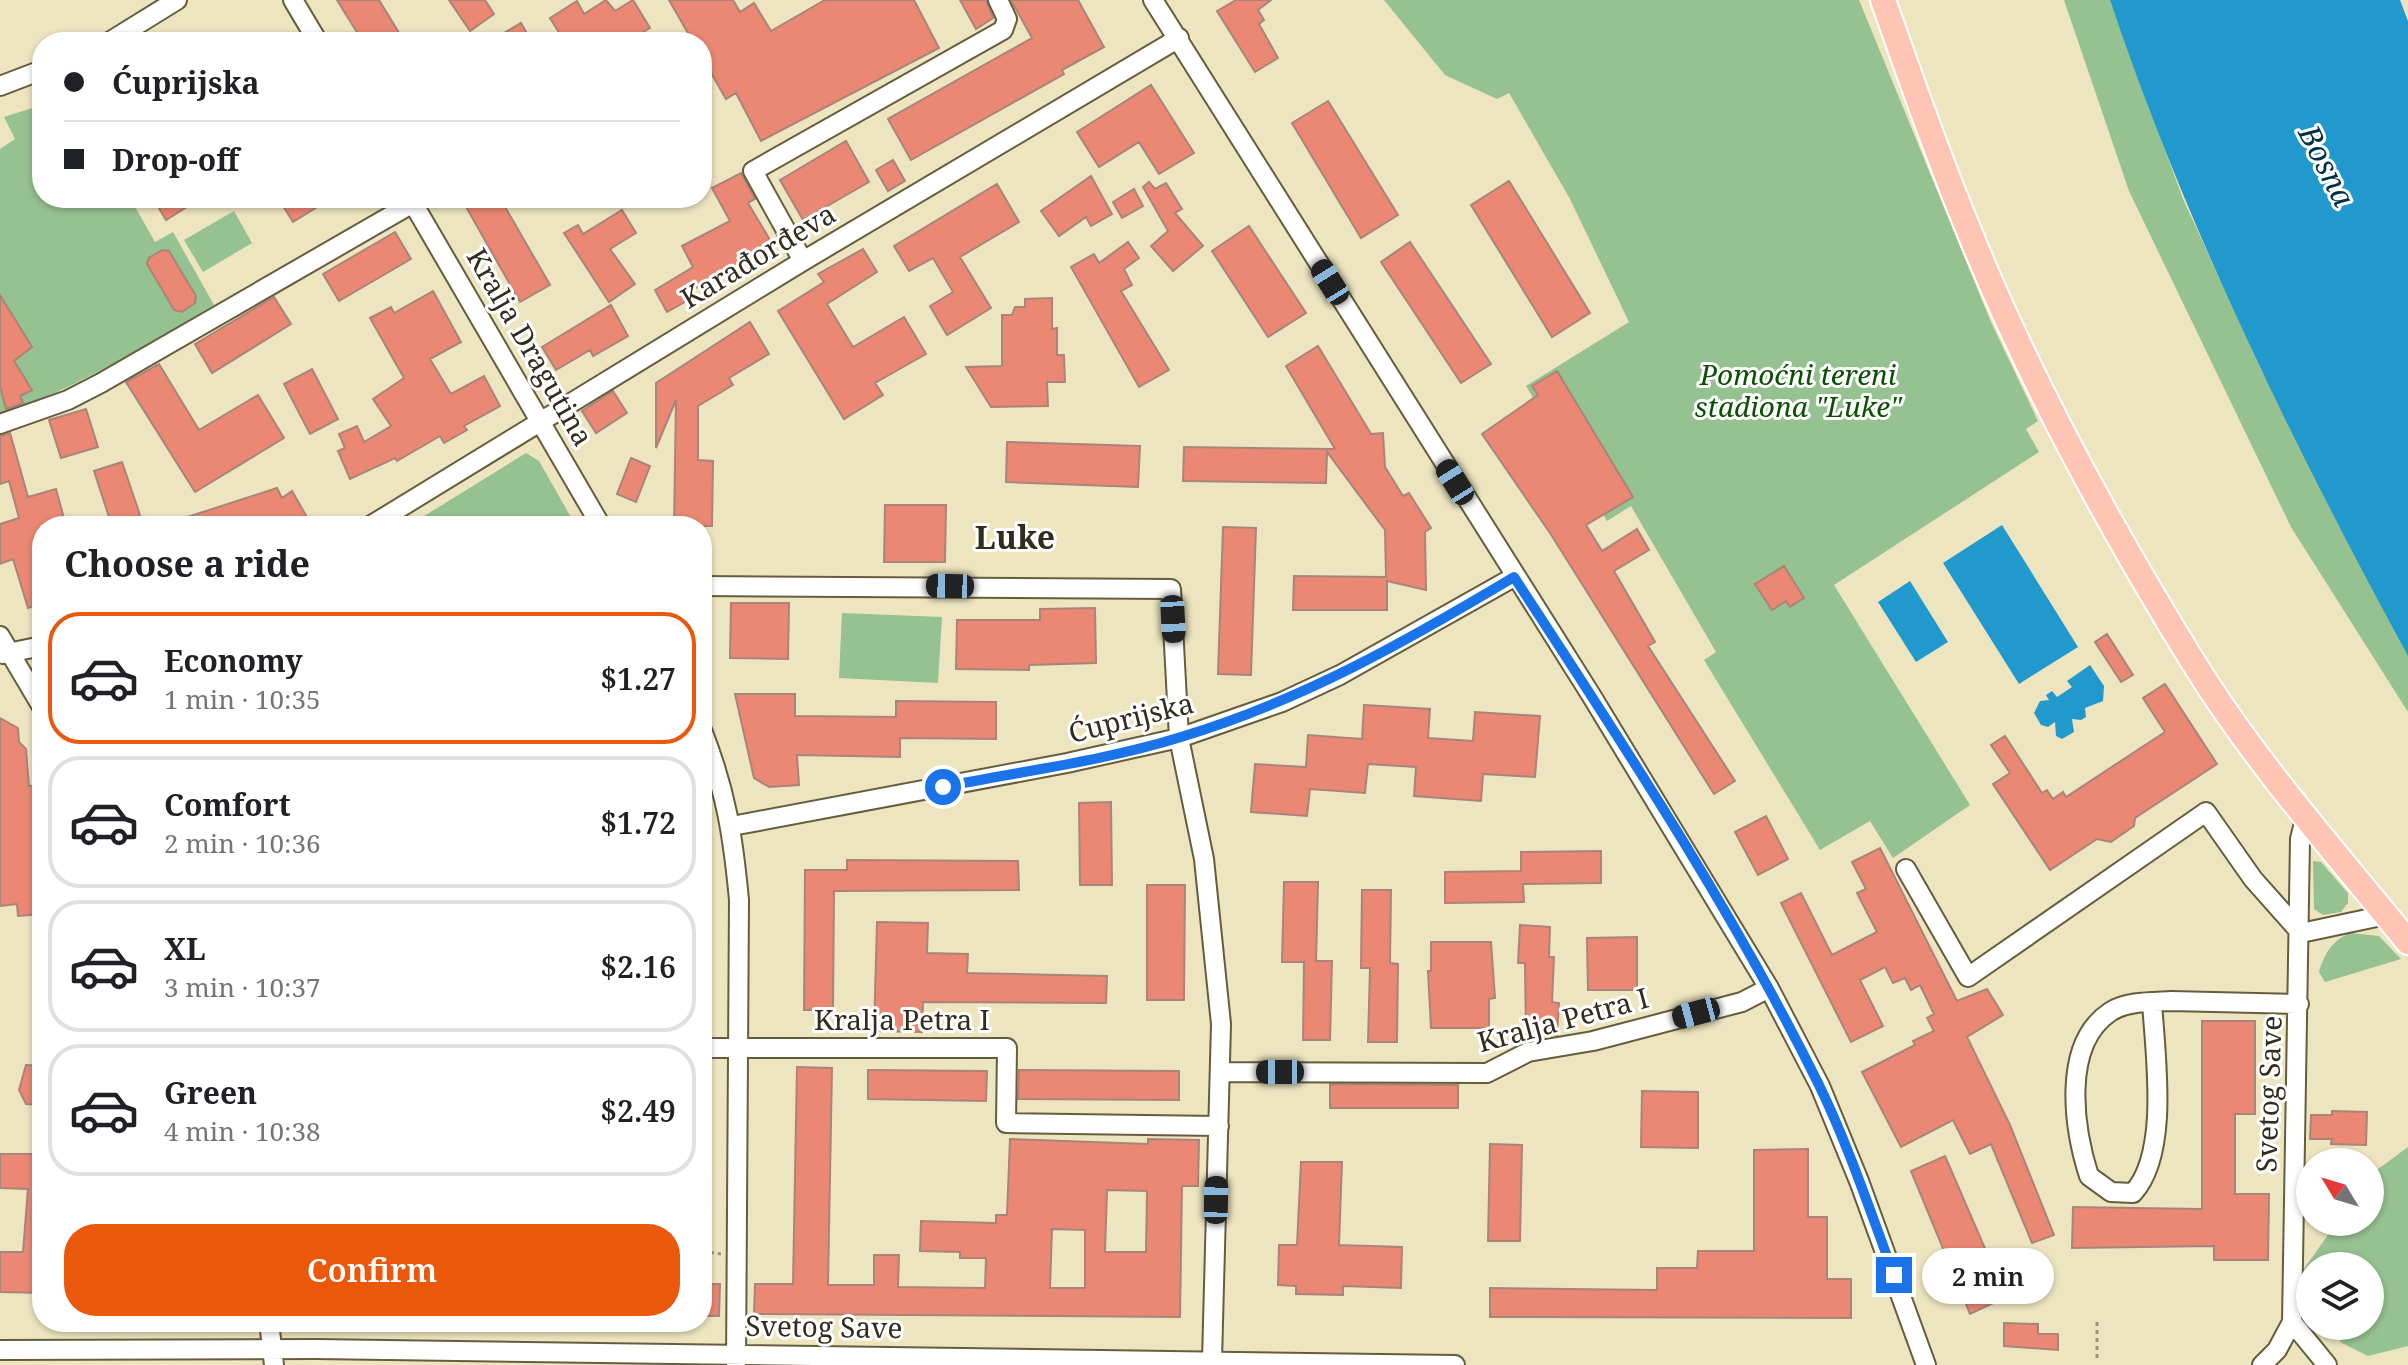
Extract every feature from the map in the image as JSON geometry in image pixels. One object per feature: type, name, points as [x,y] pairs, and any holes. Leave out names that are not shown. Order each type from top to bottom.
[{"type":"main road","points":[[1883,0],[1967,228],[2051,409],[2196,667],[2261,759],[2408,942]]},
{"type":"street","points":[[125,32],[177,0]]},
{"type":"street","points":[[293,0],[312,32]]},
{"type":"street","points":[[803,261],[753,171],[1003,30],[1007,19],[998,0]]},
{"type":"street","points":[[1153,0],[1591,695],[1769,988],[1820,1086],[1926,1365]]},
{"type":"street","name":"Karađorđeva","points":[[386,516],[803,261],[1179,38]]},
{"type":"street","points":[[0,86],[32,74]]},
{"type":"street","points":[[0,424],[68,400],[101,383],[397,208]]},
{"type":"street","name":"Kralja Dragutina","points":[[416,208],[542,419],[595,516]]},
{"type":"street","name":"Ćuprijska","points":[[732,826],[1067,763],[1179,738],[1282,702],[1340,675],[1514,577]]},
{"type":"street","points":[[712,586],[1171,589],[1179,738],[1204,859],[1216,956],[1221,1072],[1212,1360]]},
{"type":"street","points":[[0,636],[7,654],[32,692]]},
{"type":"street","points":[[7,654],[32,648]]},
{"type":"street","points":[[712,756],[732,826],[739,900],[736,1360]]},
{"type":"street","points":[[1906,869],[1968,977],[2206,812],[2253,879],[2301,933],[2386,915]]},
{"type":"street","name":"Svetog Save","points":[[2292,1322],[2301,933],[2300,839],[2306,815]]},
{"type":"street","name":"Kralja Petra I","points":[[1221,1072],[1487,1073],[1528,1052],[1593,1041],[1742,1002],[1769,988]]},
{"type":"street","points":[[2152,1002],[2157,1083],[2153,1155],[2142,1184],[2133,1193],[2111,1192],[2089,1176],[2077,1122],[2082,1052],[2096,1027],[2110,1011],[2152,1002],[2299,1004]]},
{"type":"street","name":"Kralja Petra I","points":[[712,1048],[1007,1048],[1006,1123],[1219,1126]]},
{"type":"street","points":[[2262,1365],[2277,1350],[2292,1322],[2327,1365]]},
{"type":"street","points":[[270,1332],[273,1357]]},
{"type":"street","name":"Svetog Save","points":[[0,1350],[273,1357],[1212,1360],[1455,1365]]},
{"type":"path","points":[[712,1253],[728,1256]]},
{"type":"path","points":[[2097,1319],[2097,1358]]},
{"type":"green space","name":"Pomoćni tereni stadiona \"Luke\"","points":[[1384,0],[1859,0],[1991,322],[2038,421],[2026,429],[2039,452],[1834,585],[1970,805],[1893,858],[1870,821],[1820,850],[1704,660],[1716,652],[1631,506],[1607,521],[1526,386],[1629,322],[1570,199],[1509,93],[1497,99],[1445,75]]},
{"type":"green space","points":[[2064,0],[2110,0],[2183,199],[2261,369],[2408,656],[2408,712],[2291,527],[2129,191]]},
{"type":"green space","points":[[32,108],[32,208],[136,208],[155,242],[173,232],[214,305],[83,379],[0,414],[0,149],[15,139],[4,117]]},
{"type":"green space","points":[[234,211],[252,243],[203,272],[184,240]]},
{"type":"green space","points":[[526,453],[539,461],[570,516],[424,516]]},
{"type":"green space","points":[[842,613],[942,617],[938,683],[839,678]]},
{"type":"green space","points":[[2313,861],[2321,862],[2348,893],[2348,903],[2341,912],[2323,915],[2314,909]]},
{"type":"green space","points":[[2350,933],[2379,936],[2401,959],[2325,982],[2319,972],[2326,954],[2338,940]]},
{"type":"green space","points":[[2408,1147],[2408,1346],[2368,1356],[2339,1340],[2384,1340],[2384,1252],[2316,1252],[2327,1236],[2384,1236],[2384,1165]]},
{"type":"water","name":"Bosna","points":[[2110,0],[2400,0],[2408,21],[2408,656],[2283,416],[2245,334],[2173,169]]},
{"type":"water","points":[[2002,525],[2078,647],[2019,684],[1943,563]]},
{"type":"water","points":[[1910,581],[1948,642],[1916,662],[1878,602]]},
{"type":"water","points":[[2090,665],[2104,686],[2103,701],[2085,708],[2086,717],[2081,720],[2072,719],[2074,732],[2062,739],[2056,736],[2055,722],[2048,727],[2041,725],[2034,713],[2040,701],[2049,700],[2046,695],[2052,691],[2057,697],[2072,687],[2067,681]]},
{"type":"building","points":[[337,0],[379,0],[399,32],[357,32]]},
{"type":"building","points":[[449,0],[485,0],[494,14],[470,31]]},
{"type":"building","points":[[606,0],[615,11],[633,0],[650,28],[643,32],[559,32],[550,18],[577,1],[584,14]]},
{"type":"building","points":[[669,0],[733,0],[740,12],[754,3],[771,31],[825,0],[914,0],[939,48],[761,141],[736,93],[726,99],[712,74],[712,32],[687,32]]},
{"type":"building","points":[[960,0],[986,0],[993,18],[976,29]]},
{"type":"building","points":[[1011,0],[1078,0],[1104,47],[1062,70],[1064,74],[911,160],[888,119],[1032,38]]},
{"type":"building","points":[[1236,0],[1271,0],[1258,10],[1264,20],[1259,24],[1278,58],[1255,72],[1217,11]]},
{"type":"building","points":[[521,23],[526,32],[506,32]]},
{"type":"building","points":[[1151,85],[1194,153],[1159,174],[1139,142],[1099,167],[1077,132]]},
{"type":"building","points":[[1328,101],[1398,215],[1361,238],[1292,123]]},
{"type":"building","points":[[846,141],[869,182],[803,220],[780,180]]},
{"type":"building","points":[[893,160],[905,181],[888,191],[876,170]]},
{"type":"building","points":[[741,173],[755,199],[748,203],[773,245],[687,293],[690,299],[667,312],[655,290],[693,267],[682,246],[730,221],[712,188]]},
{"type":"building","points":[[1091,176],[1112,214],[1091,226],[1086,217],[1059,236],[1041,211]]},
{"type":"building","points":[[1509,181],[1590,313],[1552,337],[1471,205]]},
{"type":"building","points":[[1149,182],[1155,189],[1166,183],[1182,209],[1175,213],[1203,246],[1173,271],[1151,246],[1168,231],[1143,187]]},
{"type":"building","points":[[997,184],[1019,222],[960,257],[991,308],[947,335],[930,306],[953,292],[933,258],[909,271],[894,246]]},
{"type":"building","points":[[1134,189],[1143,206],[1122,218],[1113,202]]},
{"type":"building","points":[[159,208],[185,208],[166,220]]},
{"type":"building","points":[[284,208],[316,208],[293,222]]},
{"type":"building","points":[[467,208],[506,208],[550,285],[520,302]]},
{"type":"building","points":[[622,210],[636,233],[610,249],[635,284],[609,302],[564,233],[578,225],[583,234]]},
{"type":"building","points":[[1249,226],[1306,313],[1268,337],[1212,251]]},
{"type":"building","points":[[395,232],[411,259],[339,301],[323,274]]},
{"type":"building","points":[[1128,242],[1139,258],[1124,269],[1132,285],[1121,291],[1169,370],[1139,387],[1071,267],[1094,254],[1099,263]]},
{"type":"building","points":[[1410,242],[1491,364],[1461,383],[1381,262]]},
{"type":"building","points":[[863,249],[877,272],[827,304],[853,347],[904,317],[926,354],[875,383],[883,395],[844,419],[778,311],[824,282],[818,274]]},
{"type":"building","points":[[162,250],[169,251],[196,296],[195,303],[182,312],[174,310],[147,264],[149,258]]},
{"type":"building","points":[[433,291],[461,342],[430,359],[451,394],[484,376],[500,406],[464,426],[467,430],[444,443],[440,436],[397,461],[395,458],[350,479],[338,451],[345,448],[339,434],[357,426],[364,442],[391,426],[373,399],[404,378],[370,318],[391,307],[394,313]]},
{"type":"building","points":[[0,295],[32,347],[14,361],[32,390],[20,396],[23,403],[6,409],[0,386]]},
{"type":"building","points":[[274,297],[291,324],[212,373],[195,344]]},
{"type":"building","points":[[1052,298],[1052,329],[1057,328],[1057,355],[1064,355],[1065,382],[1047,382],[1048,406],[991,407],[966,367],[1002,366],[1002,315],[1012,315],[1015,307],[1025,307],[1025,299]]},
{"type":"building","points":[[611,305],[628,336],[593,356],[590,350],[556,370],[542,347]]},
{"type":"building","points":[[750,322],[769,354],[729,378],[733,385],[698,406],[698,460],[713,461],[712,526],[712,516],[674,516],[676,400],[656,448],[656,383]]},
{"type":"building","points":[[1318,346],[1371,434],[1383,433],[1385,467],[1403,496],[1409,493],[1431,528],[1425,532],[1426,590],[1387,581],[1387,610],[1293,610],[1294,576],[1386,577],[1385,530],[1327,452],[1326,483],[1183,481],[1184,447],[1335,449],[1286,366]]},
{"type":"building","points":[[159,364],[199,430],[258,395],[284,438],[195,492],[126,382]]},
{"type":"building","points":[[312,369],[338,419],[310,434],[284,384]]},
{"type":"building","points":[[1557,371],[1633,497],[1586,525],[1602,551],[1637,529],[1649,550],[1614,571],[1655,642],[1648,646],[1735,781],[1714,794],[1550,533],[1482,434],[1538,395],[1532,386]]},
{"type":"building","points":[[613,391],[627,413],[596,433],[582,411]]},
{"type":"building","points":[[86,409],[98,447],[61,458],[49,420]]},
{"type":"building","points":[[10,433],[28,497],[56,489],[63,516],[32,516],[32,607],[28,608],[13,559],[0,564],[0,524],[19,518],[9,481],[0,484],[0,436]]},
{"type":"building","points":[[1007,442],[1140,446],[1138,487],[1006,482]]},
{"type":"building","points":[[631,458],[650,466],[636,502],[617,494]]},
{"type":"building","points":[[122,462],[140,516],[109,516],[94,471]]},
{"type":"building","points":[[277,488],[282,498],[292,491],[306,516],[191,516]]},
{"type":"building","points":[[885,505],[946,505],[945,562],[884,562]]},
{"type":"building","points":[[1223,527],[1256,528],[1251,675],[1218,674]]},
{"type":"building","points":[[1784,566],[1804,598],[1790,607],[1786,601],[1772,610],[1755,584]]},
{"type":"building","points":[[731,603],[789,603],[788,659],[730,658]]},
{"type":"building","points":[[1095,608],[1096,663],[1029,665],[1029,670],[956,669],[957,620],[1040,620],[1040,609]]},
{"type":"building","points":[[2107,634],[2133,675],[2121,682],[2095,642]]},
{"type":"building","points":[[2165,684],[2217,764],[2135,818],[2134,826],[2111,842],[2097,839],[2050,870],[1993,784],[2010,773],[1991,745],[2005,736],[2042,793],[2047,790],[2053,799],[2063,792],[2066,797],[2165,732],[2143,698]]},
{"type":"building","points":[[735,694],[795,694],[795,716],[896,717],[896,701],[996,702],[996,739],[900,738],[900,757],[797,755],[799,785],[769,787],[754,778]]},
{"type":"building","points":[[1364,705],[1430,709],[1428,738],[1473,741],[1475,712],[1540,716],[1535,777],[1483,774],[1481,801],[1414,796],[1416,767],[1368,764],[1365,793],[1310,789],[1307,816],[1251,812],[1255,764],[1306,767],[1308,735],[1362,739]]},
{"type":"building","points":[[0,718],[18,728],[19,742],[26,749],[29,786],[32,786],[32,915],[18,916],[17,904],[0,906]]},
{"type":"building","points":[[1111,802],[1112,885],[1080,885],[1079,803]]},
{"type":"building","points":[[1766,816],[1788,859],[1758,875],[1735,832]]},
{"type":"building","points":[[1880,848],[1957,1001],[1987,989],[2003,1015],[1967,1037],[2010,1125],[2054,1235],[2032,1243],[1991,1144],[1970,1154],[1953,1120],[1901,1147],[1862,1072],[1915,1045],[1913,1041],[1934,1031],[1927,1018],[1934,1014],[1920,985],[1911,990],[1905,978],[1893,983],[1885,967],[1860,980],[1883,1026],[1851,1042],[1781,903],[1801,893],[1832,955],[1877,932],[1857,893],[1866,889],[1852,862]]},
{"type":"building","points":[[1601,851],[1601,883],[1523,884],[1524,902],[1445,903],[1445,872],[1521,871],[1521,852]]},
{"type":"building","points":[[847,860],[1018,861],[1019,890],[834,891],[833,1010],[804,1010],[805,870],[847,870]]},
{"type":"building","points":[[1284,882],[1318,882],[1316,961],[1332,961],[1330,1040],[1303,1040],[1304,962],[1282,962]]},
{"type":"building","points":[[1147,885],[1185,885],[1184,1000],[1147,1000]]},
{"type":"building","points":[[1362,890],[1391,890],[1390,963],[1398,964],[1397,1042],[1368,1042],[1370,968],[1361,968]]},
{"type":"building","points":[[877,922],[928,923],[927,953],[968,954],[967,973],[1107,976],[1106,1003],[923,1002],[922,1032],[874,1031]]},
{"type":"building","points":[[1520,925],[1550,927],[1549,957],[1554,957],[1552,1002],[1559,1003],[1557,1035],[1526,1037],[1525,963],[1518,963]]},
{"type":"building","points":[[1637,937],[1637,990],[1588,990],[1587,938]]},
{"type":"building","points":[[1431,942],[1491,942],[1495,998],[1489,999],[1489,1028],[1431,1028],[1428,971],[1431,971]]},
{"type":"building","points":[[2202,1021],[2255,1021],[2255,1114],[2235,1114],[2235,1194],[2269,1194],[2268,1260],[2214,1260],[2214,1246],[2072,1248],[2073,1207],[2202,1209]]},
{"type":"building","points":[[26,1065],[32,1065],[32,1104],[26,1104],[19,1090]]},
{"type":"building","points":[[797,1067],[832,1068],[828,1285],[874,1285],[874,1255],[899,1255],[898,1287],[985,1288],[986,1258],[960,1258],[960,1252],[920,1251],[921,1221],[996,1223],[996,1215],[1007,1215],[1010,1139],[1148,1144],[1148,1139],[1199,1140],[1198,1186],[1182,1186],[1180,1317],[754,1314],[755,1284],[793,1284]],"holes":[[[1107,1190],[1147,1191],[1146,1252],[1105,1252]],[[1052,1229],[1085,1230],[1085,1288],[1050,1288]]]},
{"type":"building","points":[[868,1070],[987,1071],[986,1101],[868,1099]]},
{"type":"building","points":[[1019,1070],[1179,1071],[1179,1100],[1018,1099]]},
{"type":"building","points":[[1330,1084],[1458,1085],[1458,1108],[1330,1108]]},
{"type":"building","points":[[1642,1091],[1698,1092],[1698,1148],[1641,1147]]},
{"type":"building","points":[[2332,1111],[2367,1112],[2366,1145],[2331,1144],[2332,1139],[2310,1139],[2311,1115],[2332,1115]]},
{"type":"building","points":[[1490,1144],[1522,1145],[1520,1241],[1488,1241]]},
{"type":"building","points":[[1808,1149],[1808,1217],[1827,1217],[1827,1279],[1851,1279],[1851,1318],[1490,1317],[1490,1288],[1657,1290],[1657,1268],[1697,1268],[1698,1251],[1754,1251],[1754,1150]]},
{"type":"building","points":[[0,1154],[32,1154],[32,1293],[0,1292],[0,1252],[23,1252],[28,1189],[0,1188]]},
{"type":"building","points":[[1945,1156],[2006,1297],[1970,1314],[1911,1171]]},
{"type":"building","points":[[1301,1162],[1342,1162],[1339,1245],[1402,1247],[1401,1288],[1343,1286],[1343,1295],[1296,1294],[1296,1286],[1278,1285],[1279,1245],[1297,1245]]},
{"type":"building","points":[[712,1284],[720,1284],[719,1316],[712,1316]]},
{"type":"building","points":[[2004,1323],[2038,1324],[2038,1334],[2058,1334],[2058,1350],[2004,1346]]},
{"type":"district","name":"Luke","points":[[1015,538]]},
{"type":"route","points":[[943,787],[1179,738],[1282,702],[1392,649],[1514,577],[1591,695],[1769,988],[1820,1086],[1894,1275]]}]
